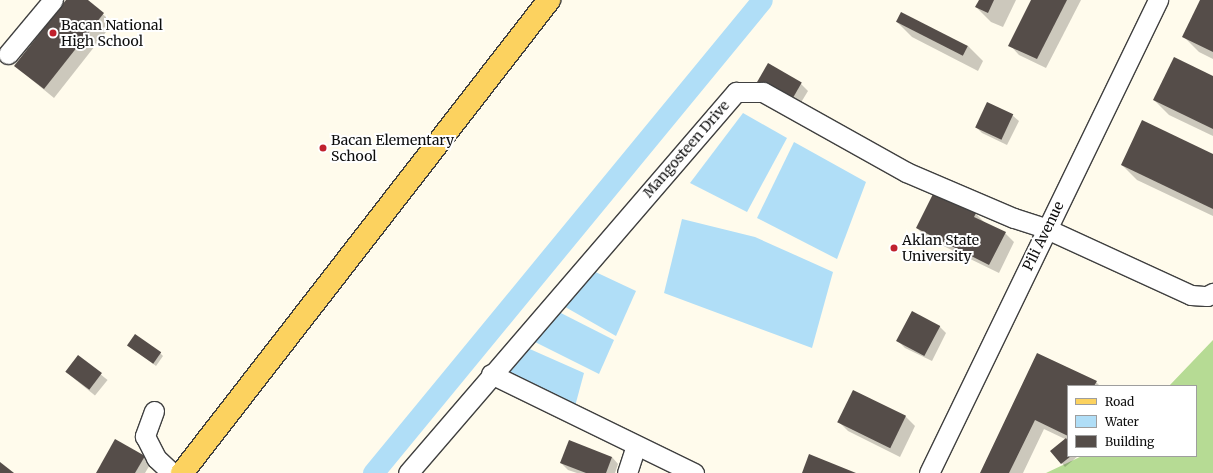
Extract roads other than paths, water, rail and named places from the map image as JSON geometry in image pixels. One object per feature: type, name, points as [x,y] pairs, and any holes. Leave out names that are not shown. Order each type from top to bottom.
[{"type":"main road","points":[[182,473],[549,0]]},
{"type":"lane","points":[[8,54],[53,0]]},
{"type":"lane","name":"Pili Avenue","points":[[929,473],[1158,0]]},
{"type":"lane","name":"Mangosteen Drive","points":[[408,473],[491,374],[736,92],[763,92],[906,172],[1014,218],[1047,229],[1191,295],[1207,296],[1213,293]]},
{"type":"lane","points":[[491,374],[694,473]]},
{"type":"lane","points":[[154,411],[145,436],[156,458],[172,473]]},
{"type":"lane","points":[[627,473],[636,445]]},
{"type":"water","points":[[743,113],[787,138],[747,212],[690,183]]},
{"type":"water","points":[[794,142],[866,182],[837,259],[757,218]]},
{"type":"water","points":[[682,219],[755,237],[833,272],[812,348],[664,293]]},
{"type":"water","points":[[587,268],[636,291],[616,336],[560,304]]},
{"type":"water","points":[[553,309],[614,340],[599,374],[525,337]]},
{"type":"water","points":[[523,346],[584,373],[574,410],[497,375]]},
{"type":"waterway","points":[[373,473],[762,0]]},
{"type":"place","name":"Bacan National High School","points":[[53,33]]},
{"type":"place","name":"Bacan Elementary School","points":[[323,148]]},
{"type":"place","name":"Aklan State University","points":[[894,248]]}]
